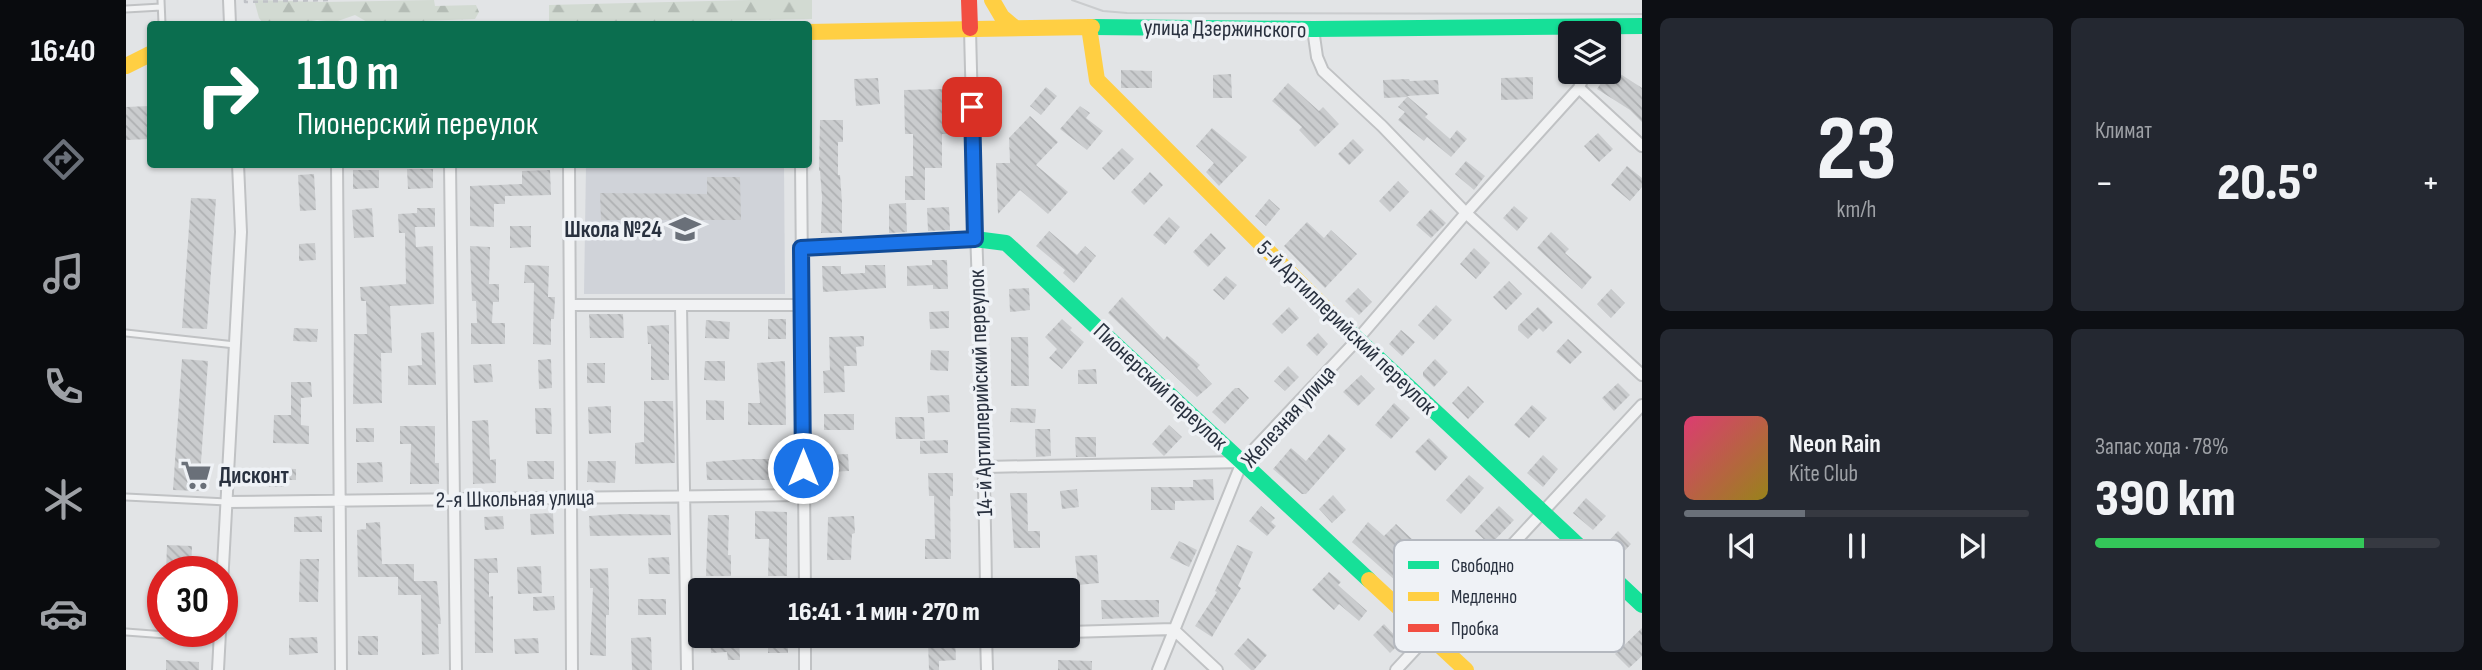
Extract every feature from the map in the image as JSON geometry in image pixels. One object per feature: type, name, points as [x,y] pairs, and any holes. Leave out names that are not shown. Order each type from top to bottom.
[{"type":"street","points":[[229,0],[230,21]]},
{"type":"street","points":[[969,0],[970,28]]},
{"type":"street","points":[[992,0],[1002,17],[1014,27]]},
{"type":"street","name":"улица Дзержинского","points":[[1621,28],[1642,26]]},
{"type":"street","name":"улица Дзержинского","points":[[812,32],[1014,27],[1558,30]]},
{"type":"street","name":"5-й Артиллерийский переулок","points":[[1089,27],[1097,80],[1357,340],[1573,540]]},
{"type":"street","name":"14-й Артиллерийский переулок","points":[[970,28],[975,239],[985,467],[986,578]]},
{"type":"street","points":[[1313,29],[1317,57],[1323,71],[1382,126],[1466,213],[1642,375]]},
{"type":"street","points":[[126,53],[147,53]]},
{"type":"street","points":[[126,66],[147,55]]},
{"type":"street","name":"Железная улица","points":[[1158,670],[1242,462],[1357,340],[1580,84]]},
{"type":"street","points":[[1579,88],[1642,146]]},
{"type":"street","points":[[224,556],[241,232],[238,168]]},
{"type":"street","points":[[337,168],[341,670]]},
{"type":"street","points":[[450,168],[456,670]]},
{"type":"street","points":[[569,168],[572,670]]},
{"type":"street","points":[[801,168],[805,578]]},
{"type":"street","name":"Пионерский переулок","points":[[801,248],[975,239],[1006,243],[1394,603]]},
{"type":"street","points":[[571,306],[802,305]]},
{"type":"street","points":[[681,306],[687,670]]},
{"type":"street","points":[[1517,540],[1642,405]]},
{"type":"street","points":[[985,467],[1242,462]]},
{"type":"street","name":"2-я Школьная улица","points":[[227,502],[804,495]]},
{"type":"street","name":"5-й Артиллерийский переулок","points":[[1624,588],[1642,605]]},
{"type":"street","points":[[1080,632],[1173,629],[1217,670]]},
{"type":"street","points":[[218,670],[219,647]]},
{"type":"street","points":[[805,648],[805,670]]},
{"type":"street","points":[[986,648],[987,670]]},
{"type":"street","points":[[1396,670],[1413,652]]},
{"type":"street","name":"Пионерский переулок","points":[[1447,652],[1466,670]]},
{"type":"lane","points":[[161,0],[162,21]]},
{"type":"lane","points":[[126,9],[161,8]]},
{"type":"lane","points":[[126,333],[235,345]]},
{"type":"lane","points":[[126,497],[227,502]]},
{"type":"lane","points":[[126,632],[147,633]]},
{"type":"path","points":[[245,0],[331,0]]},
{"type":"shaded area","name":"Школа №24","points":[[586,168],[784,168],[785,294],[584,294]]},
{"type":"green space","points":[[254,0],[434,0],[435,6],[476,5],[479,12],[475,19],[422,21],[366,21],[355,15],[338,21],[261,21]]},
{"type":"green space","points":[[812,0],[812,19],[549,21],[549,5]]},
{"type":"building","points":[[1121,70],[1152,71],[1152,88],[1121,88]]},
{"type":"building","points":[[1231,74],[1232,98],[1213,98],[1213,75]]},
{"type":"building","points":[[1621,74],[1642,88],[1642,122],[1630,110],[1597,89],[1600,84],[1621,84]]},
{"type":"building","points":[[1533,77],[1533,99],[1501,100],[1501,78]]},
{"type":"building","points":[[878,78],[880,104],[856,106],[854,79]]},
{"type":"building","points":[[1383,80],[1438,80],[1439,94],[1407,96],[1428,114],[1425,117],[1450,139],[1457,130],[1467,139],[1451,157],[1427,137],[1424,141],[1398,120],[1405,112],[1398,107],[1407,97],[1384,98]]},
{"type":"building","points":[[1288,83],[1319,111],[1323,107],[1339,124],[1315,147],[1299,130],[1302,127],[1272,101]]},
{"type":"building","points":[[1046,87],[1057,96],[1041,115],[1030,106]]},
{"type":"building","points":[[948,89],[947,134],[942,134],[942,168],[925,168],[925,200],[905,200],[905,176],[913,176],[913,134],[905,134],[904,90]]},
{"type":"building","points":[[147,106],[147,139],[126,140],[126,107]]},
{"type":"building","points":[[1080,106],[1090,113],[1086,118],[1103,131],[1087,150],[1060,129]]},
{"type":"building","points":[[1030,116],[1058,142],[1036,165],[1068,192],[1048,214],[1020,190],[998,214],[996,163],[1010,163],[1009,138]]},
{"type":"building","points":[[820,120],[843,120],[843,142],[838,142],[842,233],[821,233]]},
{"type":"building","points":[[1212,128],[1247,157],[1219,186],[1206,172],[1214,163],[1196,146]]},
{"type":"building","points":[[1598,133],[1613,149],[1599,162],[1584,146]]},
{"type":"building","points":[[1353,139],[1364,150],[1349,165],[1338,154]]},
{"type":"building","points":[[1122,148],[1134,159],[1114,180],[1102,168]]},
{"type":"building","points":[[1466,161],[1485,176],[1474,190],[1455,174]]},
{"type":"building","points":[[1627,166],[1642,178],[1642,187],[1630,201],[1611,185]]},
{"type":"building","points":[[407,169],[433,169],[433,188],[408,189]]},
{"type":"building","points":[[353,170],[379,170],[379,188],[353,189]]},
{"type":"building","points":[[550,170],[551,195],[505,196],[505,204],[494,204],[494,227],[470,226],[470,186],[522,184],[522,171]]},
{"type":"building","points":[[1150,172],[1163,185],[1144,205],[1131,192]]},
{"type":"building","points":[[314,174],[316,210],[300,211],[298,175]]},
{"type":"building","points":[[707,177],[740,177],[741,220],[601,220],[600,193],[707,194]]},
{"type":"building","points":[[1398,181],[1409,192],[1390,212],[1379,201]]},
{"type":"building","points":[[191,198],[216,199],[207,329],[182,328]]},
{"type":"building","points":[[1269,199],[1280,209],[1266,226],[1255,216]]},
{"type":"building","points":[[906,203],[907,232],[889,233],[889,204]]},
{"type":"building","points":[[1514,206],[1528,218],[1517,231],[1503,218]]},
{"type":"building","points":[[949,207],[950,230],[928,231],[927,208]]},
{"type":"building","points":[[372,208],[374,237],[354,238],[352,210]]},
{"type":"building","points":[[417,208],[435,208],[435,227],[415,227],[416,247],[433,246],[434,304],[390,306],[392,353],[381,353],[382,403],[353,404],[354,334],[367,334],[366,301],[361,301],[360,287],[406,284],[405,233],[399,233],[398,214],[417,213]]},
{"type":"building","points":[[1431,209],[1446,223],[1431,238],[1416,225]]},
{"type":"building","points":[[1169,217],[1180,227],[1165,245],[1153,235]]},
{"type":"building","points":[[1307,222],[1324,238],[1331,230],[1357,254],[1325,288],[1284,246]]},
{"type":"building","points":[[510,226],[531,226],[531,247],[510,248]]},
{"type":"building","points":[[1049,231],[1077,255],[1085,246],[1096,256],[1074,283],[1063,273],[1065,270],[1036,246]]},
{"type":"building","points":[[1551,232],[1569,249],[1565,253],[1592,277],[1582,289],[1537,248]]},
{"type":"building","points":[[1211,233],[1226,248],[1208,267],[1193,252]]},
{"type":"building","points":[[315,243],[316,260],[299,261],[299,244]]},
{"type":"building","points":[[470,246],[490,247],[489,284],[499,284],[499,302],[493,302],[492,323],[505,323],[505,344],[471,344],[471,323],[477,323],[476,301],[472,301]]},
{"type":"building","points":[[1474,248],[1490,263],[1476,279],[1460,264]]},
{"type":"building","points":[[932,260],[947,260],[948,289],[933,289],[933,285],[907,286],[907,266],[932,265]]},
{"type":"building","points":[[525,265],[549,266],[548,297],[555,297],[554,319],[551,319],[551,345],[533,344],[534,283],[524,283]]},
{"type":"building","points":[[865,265],[885,265],[886,288],[823,292],[822,266],[841,266],[841,274],[865,273]]},
{"type":"building","points":[[1226,276],[1237,285],[1224,300],[1213,290]]},
{"type":"building","points":[[1509,281],[1522,294],[1506,310],[1493,297]]},
{"type":"building","points":[[1029,288],[1030,310],[1010,312],[1009,289]]},
{"type":"building","points":[[1358,288],[1372,302],[1359,315],[1345,301]]},
{"type":"building","points":[[1611,289],[1625,303],[1611,318],[1597,304]]},
{"type":"building","points":[[1122,297],[1164,340],[1167,336],[1200,365],[1197,368],[1212,384],[1197,397],[1108,313]]},
{"type":"building","points":[[1436,305],[1452,320],[1434,340],[1418,325]]},
{"type":"building","points":[[1289,307],[1299,318],[1282,334],[1272,324]]},
{"type":"building","points":[[1538,307],[1553,322],[1543,332],[1539,328],[1528,339],[1518,330],[1518,326]]},
{"type":"building","points":[[949,311],[949,328],[930,329],[929,312]]},
{"type":"building","points":[[589,314],[623,314],[624,338],[590,338]]},
{"type":"building","points":[[768,319],[786,319],[786,339],[768,339]]},
{"type":"building","points":[[1062,319],[1084,342],[1062,369],[1049,358],[1057,349],[1045,337]]},
{"type":"building","points":[[706,320],[730,322],[729,339],[705,338]]},
{"type":"building","points":[[669,325],[669,380],[651,380],[651,344],[648,344],[647,326]]},
{"type":"building","points":[[294,328],[318,329],[317,342],[293,341]]},
{"type":"building","points":[[1401,330],[1415,342],[1402,356],[1389,344]]},
{"type":"building","points":[[434,332],[436,385],[408,385],[408,366],[422,365],[421,333]]},
{"type":"building","points":[[1318,333],[1328,344],[1317,356],[1306,345]]},
{"type":"building","points":[[864,336],[864,346],[856,347],[857,366],[844,366],[845,392],[824,393],[823,371],[830,370],[829,337]]},
{"type":"building","points":[[1011,337],[1028,337],[1029,386],[1011,386]]},
{"type":"building","points":[[1568,339],[1582,352],[1570,364],[1556,352]]},
{"type":"building","points":[[931,350],[949,351],[948,371],[930,370]]},
{"type":"building","points":[[182,359],[208,361],[199,491],[173,490]]},
{"type":"building","points":[[551,359],[552,388],[539,389],[538,360]]},
{"type":"building","points":[[1435,359],[1448,372],[1434,387],[1423,376],[1423,372]]},
{"type":"building","points":[[705,361],[725,361],[725,381],[704,380]]},
{"type":"building","points":[[785,361],[786,425],[748,425],[748,403],[760,403],[757,363]]},
{"type":"building","points":[[587,363],[605,363],[605,383],[587,383]]},
{"type":"building","points":[[491,364],[493,382],[474,383],[473,365]]},
{"type":"building","points":[[1288,366],[1299,377],[1285,391],[1274,381]]},
{"type":"building","points":[[1096,369],[1097,384],[1078,384],[1078,370]]},
{"type":"building","points":[[1361,375],[1375,389],[1358,406],[1343,392]]},
{"type":"building","points":[[291,382],[311,382],[312,397],[301,398],[301,425],[309,426],[309,444],[273,443],[274,415],[291,415]]},
{"type":"building","points":[[1618,383],[1630,395],[1614,411],[1602,398]]},
{"type":"building","points":[[1468,386],[1484,402],[1468,419],[1452,403]]},
{"type":"building","points":[[1235,388],[1239,388],[1249,398],[1225,424],[1212,412]]},
{"type":"building","points":[[949,395],[950,412],[928,413],[927,396]]},
{"type":"building","points":[[706,400],[724,401],[724,420],[706,420]]},
{"type":"building","points":[[644,401],[673,401],[675,463],[635,464],[635,443],[644,442]]},
{"type":"building","points":[[1394,403],[1410,418],[1391,439],[1375,425]]},
{"type":"building","points":[[1532,405],[1547,418],[1529,438],[1514,425]]},
{"type":"building","points":[[611,406],[611,433],[589,434],[588,407]]},
{"type":"building","points":[[535,408],[551,408],[552,434],[536,434]]},
{"type":"building","points":[[1011,408],[1036,409],[1035,423],[1010,422]]},
{"type":"building","points":[[824,414],[854,414],[854,430],[824,430]]},
{"type":"building","points":[[895,417],[924,417],[925,439],[896,439]]},
{"type":"building","points":[[488,420],[490,460],[496,459],[496,483],[473,484],[472,421]]},
{"type":"building","points":[[1169,425],[1182,437],[1164,456],[1152,444]]},
{"type":"building","points":[[400,426],[435,426],[435,463],[439,463],[439,484],[410,484],[411,444],[400,444]]},
{"type":"building","points":[[356,428],[374,428],[374,442],[356,442]]},
{"type":"building","points":[[1035,429],[1050,429],[1051,456],[1036,457]]},
{"type":"building","points":[[1329,434],[1346,449],[1306,494],[1302,494],[1273,469],[1291,448],[1306,461]]},
{"type":"building","points":[[1075,437],[1096,437],[1096,457],[1076,457]]},
{"type":"building","points":[[1429,438],[1448,457],[1435,471],[1415,452]]},
{"type":"building","points":[[948,440],[948,453],[920,454],[920,441]]},
{"type":"building","points":[[848,454],[849,471],[825,472],[824,455]]},
{"type":"building","points":[[1543,455],[1558,469],[1543,487],[1527,473]]},
{"type":"building","points":[[786,459],[787,480],[707,480],[706,462]]},
{"type":"building","points":[[527,461],[554,461],[554,479],[528,479]]},
{"type":"building","points":[[588,461],[616,461],[615,483],[587,482]]},
{"type":"building","points":[[382,462],[383,482],[357,483],[357,463]]},
{"type":"building","points":[[269,468],[296,469],[296,480],[285,480],[284,487],[269,487]]},
{"type":"building","points":[[928,473],[953,473],[953,496],[950,496],[951,559],[925,559],[925,539],[935,539],[934,496],[929,496]]},
{"type":"building","points":[[1469,475],[1484,488],[1461,514],[1446,500]]},
{"type":"building","points":[[1213,479],[1214,500],[1175,501],[1175,510],[1151,510],[1151,487],[1193,487],[1193,480]]},
{"type":"building","points":[[1077,489],[1079,507],[1062,509],[1060,491]]},
{"type":"building","points":[[1010,493],[1027,493],[1028,531],[1040,531],[1040,548],[1014,548]]},
{"type":"building","points":[[1333,495],[1346,510],[1332,523],[1319,509]]},
{"type":"building","points":[[1586,498],[1606,516],[1593,530],[1573,513]]},
{"type":"building","points":[[1261,506],[1275,518],[1271,522],[1276,526],[1267,536],[1249,521]]},
{"type":"building","points":[[1499,506],[1514,520],[1495,540],[1485,540],[1475,531]]},
{"type":"building","points":[[755,511],[787,512],[787,576],[768,576],[769,539],[755,539]]},
{"type":"building","points":[[553,513],[554,534],[531,535],[530,514]]},
{"type":"building","points":[[670,515],[671,535],[590,536],[589,516]]},
{"type":"building","points":[[708,515],[729,515],[728,555],[731,555],[731,576],[706,576]]},
{"type":"building","points":[[322,516],[322,532],[294,532],[294,517]]},
{"type":"building","points":[[503,516],[504,529],[485,530],[484,517]]},
{"type":"building","points":[[854,516],[855,533],[852,534],[851,560],[827,560],[828,517]]},
{"type":"building","points":[[380,522],[382,564],[414,564],[414,581],[437,581],[441,624],[438,624],[439,654],[422,655],[421,595],[398,595],[398,577],[358,577],[357,530],[366,529],[366,523]]},
{"type":"building","points":[[1368,522],[1384,536],[1396,524],[1413,540],[1394,540],[1394,579],[1352,542]]},
{"type":"building","points":[[1618,531],[1631,544],[1624,552],[1624,540],[1610,540]]},
{"type":"building","points":[[1179,541],[1197,550],[1189,567],[1170,558]]},
{"type":"building","points":[[167,545],[192,546],[192,556],[167,556]]},
{"type":"building","points":[[1237,545],[1253,552],[1238,586],[1241,588],[1212,637],[1195,626],[1217,592],[1215,591]]},
{"type":"building","points":[[1097,555],[1099,583],[1080,585],[1075,556]]},
{"type":"building","points":[[669,557],[670,574],[649,574],[648,558]]},
{"type":"building","points":[[497,558],[498,573],[489,573],[489,597],[493,596],[493,653],[475,653],[474,559]]},
{"type":"building","points":[[300,559],[319,559],[318,602],[299,602]]},
{"type":"building","points":[[541,566],[542,593],[518,594],[517,567]]},
{"type":"building","points":[[608,568],[606,656],[590,655],[593,588],[590,588],[590,569]]},
{"type":"building","points":[[1329,572],[1341,582],[1338,585],[1367,611],[1359,621],[1339,604],[1334,610],[1312,590]]},
{"type":"building","points":[[554,596],[555,610],[533,611],[533,597]]},
{"type":"building","points":[[638,599],[666,599],[666,615],[638,615]]},
{"type":"building","points":[[1101,600],[1159,600],[1159,617],[1102,619]]},
{"type":"building","points":[[1384,624],[1394,635],[1394,649],[1390,653],[1373,635]]},
{"type":"building","points":[[1642,628],[1642,656],[1629,668],[1615,654],[1624,652],[1624,645]]},
{"type":"building","points":[[358,636],[378,636],[378,655],[358,655]]},
{"type":"building","points":[[317,637],[318,653],[289,655],[289,638]]},
{"type":"building","points":[[651,637],[652,670],[632,670],[631,638]]},
{"type":"building","points":[[538,638],[539,653],[515,654],[514,639]]},
{"type":"building","points":[[1248,638],[1267,655],[1254,670],[1234,654]]},
{"type":"building","points":[[711,648],[740,648],[740,660],[728,660],[727,652],[711,653]]},
{"type":"building","points":[[768,648],[788,648],[788,653],[768,653]]},
{"type":"building","points":[[928,648],[955,648],[956,660],[939,661],[939,670],[929,670]]},
{"type":"building","points":[[166,660],[199,662],[199,670],[166,670]]},
{"type":"building","points":[[1058,660],[1092,661],[1092,670],[1058,670]]},
{"type":"tram line","points":[[1072,0],[1103,11],[1127,13],[1642,14]]},
{"type":"traffic: fast","points":[[1092,27],[1313,29],[1642,26]]},
{"type":"traffic: fast","points":[[801,248],[975,239],[1006,243],[1369,580]]},
{"type":"traffic: fast","points":[[1335,318],[1572,540]]},
{"type":"traffic: fast","points":[[1624,588],[1642,605]]},
{"type":"traffic: slow","points":[[992,0],[1002,17],[1014,27]]},
{"type":"traffic: slow","points":[[1089,27],[1097,80],[1335,318]]},
{"type":"traffic: slow","points":[[812,32],[1092,27]]},
{"type":"traffic: slow","points":[[126,66],[147,56]]},
{"type":"traffic: slow","points":[[1369,580],[1394,603]]},
{"type":"traffic: slow","points":[[1447,652],[1466,670]]},
{"type":"traffic: jam","points":[[969,0],[970,28]]},
{"type":"place","name":"Школа №24","points":[[685,229]]},
{"type":"place","name":"Дисконт","points":[[196,475]]},
{"type":"route","points":[[803,468],[801,248],[975,239],[972,107]]}]
